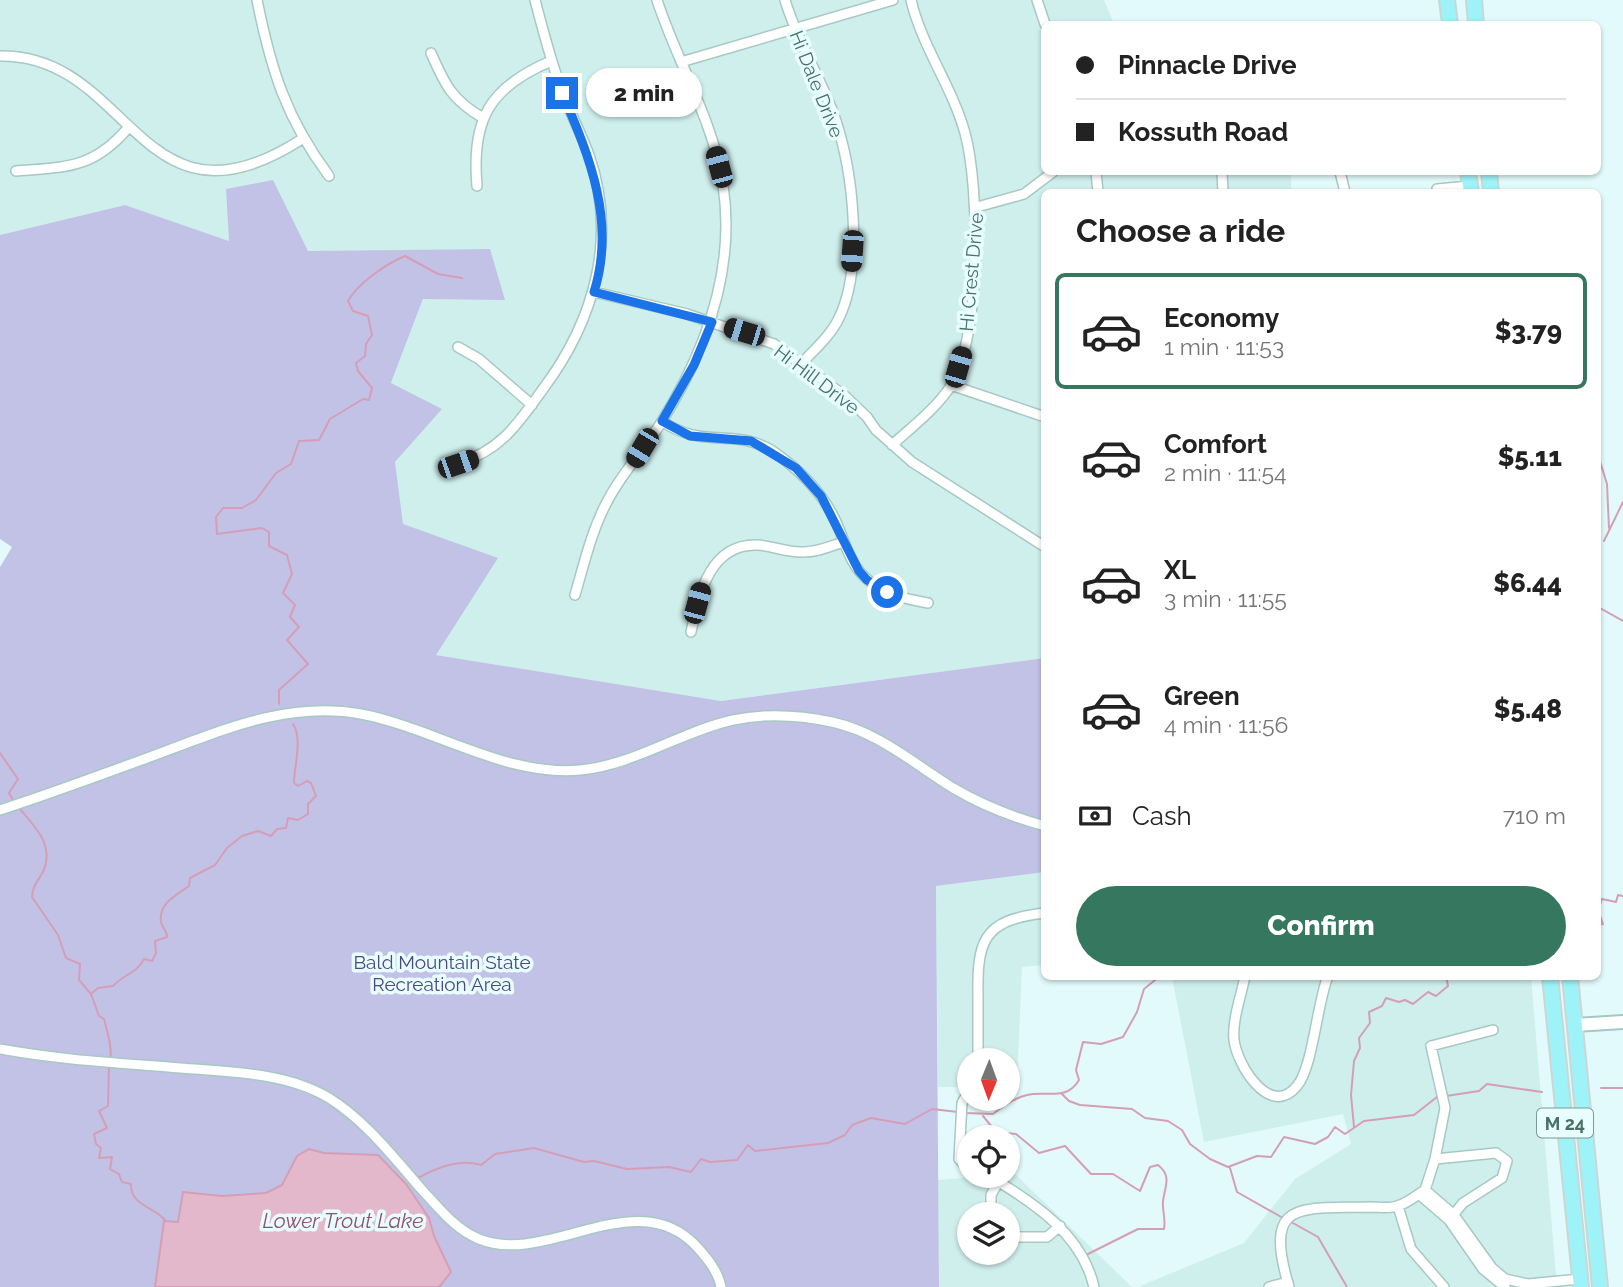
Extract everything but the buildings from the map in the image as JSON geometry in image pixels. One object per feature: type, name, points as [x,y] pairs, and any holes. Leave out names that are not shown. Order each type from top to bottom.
[{"type":"main road","points":[[1447,0],[1450,21]]},
{"type":"main road","points":[[1474,0],[1476,21]]},
{"type":"main road","name":"M 24","points":[[1550,980],[1581,1283]]},
{"type":"main road","name":"M 24","points":[[1570,980],[1600,1287]]},
{"type":"street","points":[[257,0],[267,51],[302,139],[330,176]]},
{"type":"street","points":[[458,464],[494,449],[532,405],[576,338],[594,292],[603,237],[596,181],[589,155],[551,61],[535,0]]},
{"type":"street","points":[[575,595],[607,502],[662,421],[689,374],[712,322],[725,239],[723,186],[708,126],[657,0]]},
{"type":"street","name":"Hi Dale Drive","points":[[785,0],[794,28],[835,118],[848,167],[852,204],[850,276],[844,306],[827,336],[802,363]]},
{"type":"street","points":[[681,62],[893,0]]},
{"type":"street","name":"Hi Crest Drive","points":[[892,445],[951,385],[963,350],[969,316],[976,207],[965,132],[920,30],[911,0]]},
{"type":"street","points":[[1037,0],[1044,21]]},
{"type":"street","points":[[431,53],[444,84],[460,104],[483,118]]},
{"type":"street","points":[[0,56],[23,56],[71,75],[165,158],[187,167],[220,172],[264,161],[302,139]]},
{"type":"street","points":[[477,186],[478,135],[483,118],[503,88],[551,61]]},
{"type":"street","points":[[16,171],[72,167],[87,162],[104,152],[128,128]]},
{"type":"street","points":[[976,207],[1024,194],[1048,175]]},
{"type":"street","points":[[1437,189],[1470,183]]},
{"type":"street","name":"Hi Hill Drive","points":[[594,292],[712,322],[774,344],[845,396],[892,445],[940,481],[1041,544]]},
{"type":"street","points":[[458,347],[480,359],[532,405]]},
{"type":"street","points":[[951,385],[1041,416]]},
{"type":"street","points":[[662,421],[690,436],[751,441],[796,468],[821,496],[851,559],[867,580],[900,597],[928,603]]},
{"type":"street","points":[[691,632],[701,586],[709,571],[725,555],[754,545],[810,552],[844,542]]},
{"type":"street","points":[[0,810],[217,730],[255,718],[292,713],[359,713],[415,727],[502,762],[554,771],[581,770],[622,762],[732,720],[795,715],[835,723],[875,736],[980,803],[1041,825]]},
{"type":"street","points":[[978,1048],[977,975],[981,946],[992,929],[1002,922],[1041,914]]},
{"type":"street","points":[[1244,980],[1235,1024],[1236,1050],[1253,1081],[1271,1095],[1282,1095],[1298,1085],[1305,1069],[1327,980]]},
{"type":"street","points":[[1575,1025],[1623,1022]]},
{"type":"street","points":[[1269,1287],[1289,1284],[1279,1243],[1283,1224],[1292,1216],[1311,1209],[1398,1206],[1422,1192],[1435,1158],[1444,1108],[1431,1046],[1493,1030]]},
{"type":"street","points":[[0,1049],[50,1058],[250,1074],[300,1085],[353,1114],[445,1215],[479,1240],[500,1245],[524,1244],[624,1222],[649,1221],[673,1229],[692,1241],[709,1260],[721,1287]]},
{"type":"street","points":[[1435,1158],[1496,1153],[1507,1161],[1502,1178],[1463,1203],[1451,1218]]},
{"type":"street","points":[[1006,1188],[1060,1226],[1078,1248],[1094,1287]]},
{"type":"street","points":[[1422,1192],[1451,1218],[1503,1284],[1581,1283]]},
{"type":"street","points":[[1398,1206],[1411,1249],[1444,1287]]},
{"type":"street","points":[[1020,1237],[1047,1237],[1060,1226]]},
{"type":"shaded area","points":[[0,0],[1104,0],[1113,21],[1041,21],[1041,175],[1291,175],[1291,189],[1041,189],[1041,659],[721,701],[435,655],[402,524],[395,462],[441,409],[391,384],[423,299],[490,249],[308,252],[229,241],[125,205],[0,235]]},
{"type":"shaded area","points":[[1041,873],[1041,965],[1022,967],[1019,1048],[957,1048],[957,1087],[938,1087],[936,886]]},
{"type":"shaded area","points":[[1173,980],[1531,980],[1557,1287],[1138,1287],[1244,1243],[1295,1179],[1351,1144],[1343,1114],[1204,1142]]},
{"type":"shaded area","points":[[957,1178],[957,1188],[1020,1188],[1020,1179],[1132,1287],[939,1287],[938,1180]]},
{"type":"green space","name":"Bald Mountain State Recreation Area","points":[[273,180],[308,251],[490,249],[505,300],[423,299],[391,383],[442,409],[395,462],[403,524],[498,558],[436,655],[721,701],[1041,659],[1041,873],[936,886],[939,1287],[0,1287],[0,567],[12,547],[0,539],[0,235],[125,205],[229,241],[226,189]]},
{"type":"water","name":"Lower Trout Lake","points":[[309,1149],[324,1153],[378,1155],[406,1184],[429,1218],[434,1236],[451,1272],[439,1287],[155,1287],[164,1221],[178,1222],[183,1192],[222,1196],[266,1193],[282,1185],[297,1156]]},
{"type":"waterway","points":[[279,704],[279,690],[308,664],[287,640],[299,627],[290,617],[295,605],[283,593],[292,574],[287,555],[269,546],[269,532],[262,528],[217,534],[216,517],[223,508],[242,508],[256,500],[276,473],[291,464],[299,441],[319,440],[330,419],[363,399],[369,400],[372,388],[358,371],[356,363],[365,356],[366,344],[372,335],[368,316],[353,311],[348,301],[365,281],[405,256],[438,274],[462,278]]},
{"type":"waterway","points":[[1601,465],[1607,484],[1609,528]]},
{"type":"waterway","points":[[1604,541],[1623,502]]},
{"type":"waterway","points":[[1601,609],[1623,621]]},
{"type":"waterway","points":[[92,993],[98,988],[113,986],[137,968],[144,959],[152,961],[156,953],[155,941],[167,937],[161,922],[162,910],[169,900],[189,886],[190,878],[215,865],[227,848],[242,836],[258,831],[271,836],[277,829],[286,828],[288,818],[298,820],[308,814],[308,804],[316,796],[311,783],[307,781],[298,786],[294,783],[298,745],[293,724]]},
{"type":"waterway","points":[[0,753],[18,779],[9,793],[14,802]]},
{"type":"waterway","points":[[20,809],[42,837],[47,853],[43,872],[34,887],[32,897],[58,935],[66,958],[80,964],[79,980],[91,994],[99,1016],[104,1019],[110,1045],[110,1060]]},
{"type":"waterway","points":[[1601,902],[1602,899],[1616,902],[1618,895],[1623,896]]},
{"type":"waterway","points":[[1601,918],[1601,924]]},
{"type":"waterway","points":[[964,1113],[993,1114],[1022,1096],[1062,1093],[1074,1087],[1079,1080],[1076,1070],[1083,1042],[1101,1044],[1123,1037],[1137,1012],[1144,989],[1155,980]]},
{"type":"waterway","points":[[1354,1127],[1351,1095],[1354,1061],[1360,1048],[1359,1038],[1370,1023],[1369,1012],[1382,1006],[1386,998],[1399,1002],[1405,1000],[1413,1004],[1428,992],[1436,996],[1448,986],[1447,980]]},
{"type":"waterway","points":[[109,1066],[108,1106],[99,1111],[107,1128],[94,1134],[96,1144],[101,1148],[99,1158],[112,1157],[110,1169],[119,1174],[122,1182],[131,1184],[134,1197],[138,1201],[165,1220]]},
{"type":"waterway","points":[[1446,1096],[1479,1091],[1487,1084],[1542,1092]]},
{"type":"waterway","points":[[1601,1088],[1623,1088]]},
{"type":"waterway","points":[[1062,1094],[1069,1101],[1080,1105],[1132,1109],[1145,1118],[1168,1121],[1182,1130],[1190,1144],[1210,1159],[1228,1167],[1257,1156],[1271,1157],[1284,1137],[1315,1144],[1328,1137],[1335,1127],[1345,1134],[1364,1121],[1414,1115],[1437,1097]]},
{"type":"waterway","points":[[416,1179],[448,1165],[481,1165],[495,1154],[534,1148],[584,1162],[594,1161],[627,1169],[669,1167],[691,1172],[701,1159],[710,1162],[737,1160],[748,1145],[755,1151],[828,1143],[845,1135],[852,1125],[871,1118],[905,1124],[932,1109],[958,1112]]},
{"type":"waterway","points":[[983,1116],[996,1132],[1016,1134],[1039,1153],[1065,1146],[1091,1174],[1113,1174],[1140,1191],[1150,1167],[1158,1165],[1165,1173],[1164,1229],[1138,1229],[1086,1255]]},
{"type":"waterway","points":[[1230,1168],[1237,1192],[1283,1218]]},
{"type":"waterway","points":[[1291,1222],[1318,1237],[1347,1287]]},
{"type":"route","points":[[562,93],[589,155],[601,211],[603,237],[594,292],[638,301],[712,322],[694,365],[662,421],[674,430],[690,436],[751,441],[796,468],[821,496],[831,512],[847,552],[859,571],[867,580],[887,592]]}]
